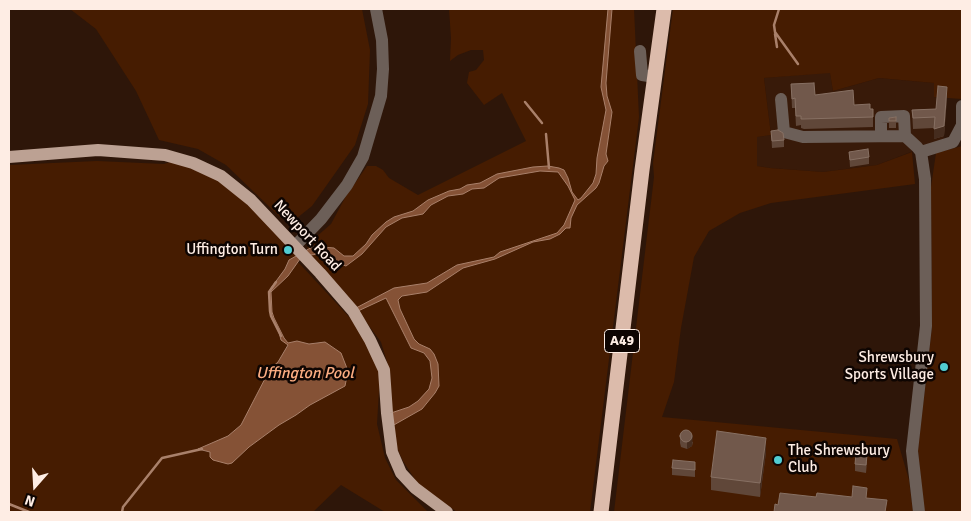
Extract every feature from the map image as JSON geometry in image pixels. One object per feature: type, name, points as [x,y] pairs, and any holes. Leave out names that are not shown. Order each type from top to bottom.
[{"type":"highway","name":"A49","points":[[601,512],[642,170],[664,9]]},
{"type":"main road","name":"Newport Road","points":[[9,157],[98,150],[165,155],[221,176],[251,200],[353,311],[370,340],[384,370],[392,452],[401,473],[415,488],[447,512]]},
{"type":"street","points":[[296,248],[347,185],[363,157],[381,96],[382,49],[376,9]]},
{"type":"street","points":[[640,51],[642,75],[655,77]]},
{"type":"street","points":[[781,99],[784,132],[803,137],[905,136],[921,152],[925,179],[926,326],[912,451],[919,512]]},
{"type":"street","points":[[921,152],[953,142],[962,125],[962,106]]},
{"type":"street","points":[[881,136],[881,117],[904,116],[905,136]]},
{"type":"shaded area","points":[[70,9],[362,9],[370,50],[368,104],[355,145],[312,206],[292,222],[282,219],[226,165],[198,149],[159,140],[136,91],[96,29]]},
{"type":"shaded area","points":[[449,9],[634,9],[639,117],[590,512],[457,512],[418,484],[403,461],[395,444],[391,413],[390,372],[381,342],[358,311],[307,251],[308,244],[331,224],[346,196],[367,166],[376,166],[383,170],[389,178],[418,195],[526,141],[502,93],[484,105],[467,83],[469,72],[476,70],[484,60],[483,50],[471,50],[458,55],[450,61]]},
{"type":"shaded area","points":[[673,9],[962,9],[962,99],[934,97],[934,83],[879,78],[833,91],[830,73],[764,78],[771,135],[757,137],[757,166],[823,172],[877,165],[912,152],[915,184],[771,203],[740,213],[709,231],[694,257],[681,328],[674,382],[662,417],[897,439],[909,480],[913,512],[614,512],[654,177],[653,163]]},
{"type":"shaded area","points":[[830,72],[833,91],[879,78],[935,83],[934,97],[947,98],[943,144],[934,143],[877,165],[823,172],[757,166],[757,137],[771,135],[764,78]]},
{"type":"shaded area","name":"Shrewsbury Sports Village","points":[[962,146],[962,512],[924,512],[918,450],[932,327],[931,187],[936,153]]},
{"type":"shaded area","points":[[97,161],[164,164],[173,161],[234,187],[297,257],[289,260],[285,269],[271,288],[271,292],[288,276],[298,262],[351,319],[369,343],[380,374],[377,424],[385,458],[396,480],[428,512],[385,512],[341,485],[313,512],[9,512],[9,165]],"holes":[[[271,299],[272,312],[284,338],[288,343],[297,341],[309,344],[319,342],[341,389],[334,391],[279,425],[249,447],[232,463],[210,452],[199,449],[228,436],[241,425],[270,369],[278,362],[288,344],[281,340],[278,328],[272,319]]]},
{"type":"water","name":"Uffington Pool","points":[[608,9],[612,9],[606,83],[607,96],[612,112],[606,154],[608,161],[604,166],[596,188],[577,205],[571,218],[570,228],[566,228],[560,234],[550,239],[533,242],[495,259],[463,268],[427,292],[402,296],[398,300],[400,309],[414,339],[419,344],[430,349],[438,364],[439,386],[422,409],[392,426],[391,413],[409,407],[418,401],[429,389],[432,378],[430,361],[424,353],[411,348],[386,298],[358,311],[356,308],[394,288],[427,283],[457,265],[494,257],[500,252],[557,233],[564,225],[575,200],[558,172],[540,171],[499,178],[484,188],[472,189],[463,194],[448,196],[431,205],[423,214],[402,218],[386,227],[362,254],[346,266],[324,258],[320,254],[300,259],[288,276],[271,292],[274,318],[288,343],[297,341],[309,344],[325,342],[341,353],[348,371],[345,386],[279,425],[249,447],[232,463],[228,464],[213,460],[210,457],[210,452],[198,449],[228,436],[241,425],[270,369],[278,362],[288,345],[281,340],[278,328],[272,319],[269,296],[271,288],[285,269],[289,260],[314,246],[320,250],[323,247],[334,248],[344,256],[353,256],[366,244],[372,235],[394,217],[413,211],[428,200],[449,191],[480,183],[497,174],[533,167],[548,166],[559,168],[564,170],[572,192],[578,200],[581,198],[593,183],[596,174],[606,110],[601,87]]},
{"type":"building","points":[[814,83],[815,95],[853,90],[854,105],[870,104],[870,109],[873,109],[873,117],[801,119],[801,116],[796,116],[795,98],[792,99],[791,84]]},
{"type":"building","points":[[938,86],[947,87],[944,126],[934,129],[935,117],[913,118],[912,110],[936,109]]},
{"type":"building","points":[[896,117],[896,121],[889,121],[889,118]]},
{"type":"building","points":[[778,130],[783,133],[784,140],[772,141],[771,131]]},
{"type":"building","points":[[868,149],[869,157],[850,160],[849,152]]},
{"type":"building","points":[[686,430],[692,436],[686,442],[680,436]]},
{"type":"building","points":[[717,431],[766,438],[760,483],[711,477]]},
{"type":"building","points":[[856,454],[867,455],[866,465],[855,464]]},
{"type":"building","points":[[673,460],[695,462],[695,470],[672,468]]},
{"type":"building","points":[[853,486],[867,488],[866,498],[887,500],[885,512],[774,512],[775,504],[778,505],[780,493],[816,497],[817,493],[852,497]]},
{"type":"waterway","points":[[779,9],[774,25],[775,32],[798,64]]},
{"type":"waterway","points":[[775,34],[777,47]]},
{"type":"waterway","points":[[525,102],[542,123]]},
{"type":"waterway","points":[[546,134],[549,168]]},
{"type":"waterway","points":[[276,282],[269,292],[270,311],[281,336]]},
{"type":"waterway","points":[[122,512],[123,507],[162,458],[202,449]]},
{"type":"waterway","points":[[9,504],[29,512]]},
{"type":"place","name":"Uffington Turn","points":[[288,250]]},
{"type":"place","name":"Shrewsbury Sports Village","points":[[944,367]]},
{"type":"place","name":"The Shrewsbury Club","points":[[778,460]]}]
